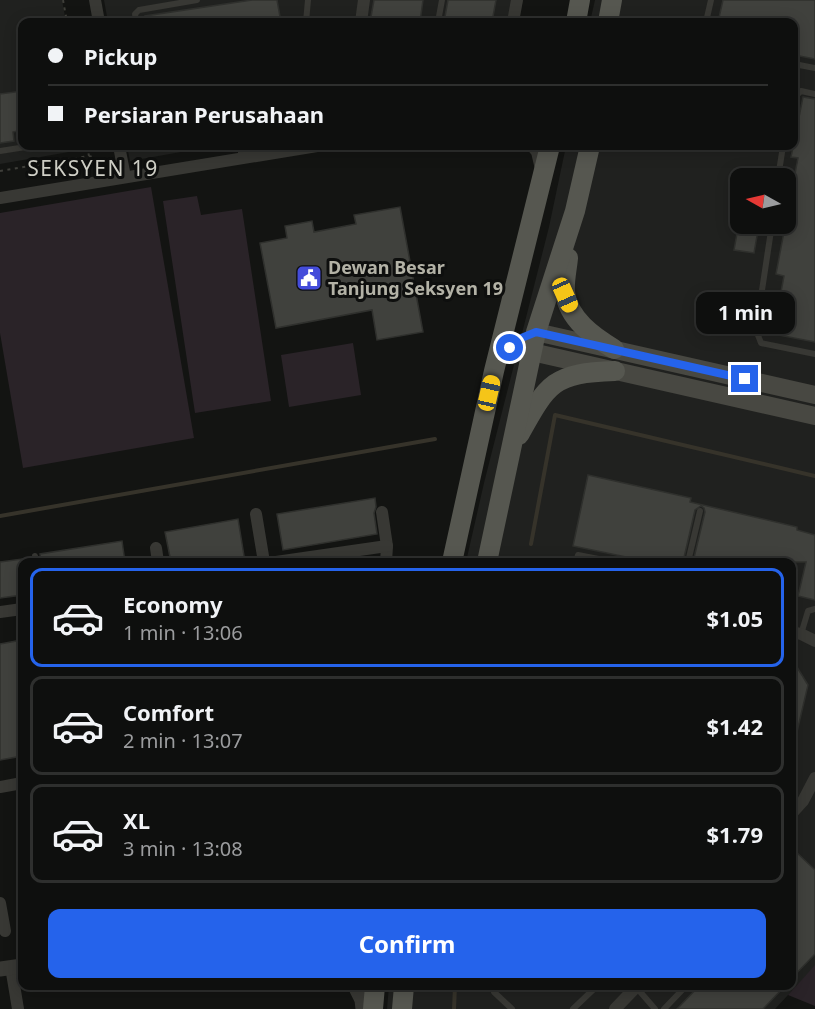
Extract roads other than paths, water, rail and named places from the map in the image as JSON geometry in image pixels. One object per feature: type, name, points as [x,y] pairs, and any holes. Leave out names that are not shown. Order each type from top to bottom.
[{"type":"main road","points":[[577,18],[580,0]]},
{"type":"main road","points":[[609,18],[612,0]]},
{"type":"main road","points":[[453,558],[494,371],[549,150]]},
{"type":"main road","points":[[488,558],[529,341],[575,211],[590,150]]},
{"type":"main road","points":[[575,211],[565,295],[574,314],[590,335],[614,349]]},
{"type":"main road","points":[[510,308],[529,341],[615,370],[815,416]]},
{"type":"main road","points":[[494,371],[510,348],[529,341],[614,349],[813,393]]},
{"type":"main road","points":[[508,455],[548,389],[565,377],[584,372],[615,370]]},
{"type":"main road","points":[[459,530],[469,547],[482,558]]},
{"type":"main road","points":[[373,1009],[375,990]]},
{"type":"main road","points":[[402,1009],[404,990]]},
{"type":"street","points":[[95,0],[98,18]]},
{"type":"street","points":[[362,18],[364,0]]},
{"type":"street","points":[[514,18],[516,0]]},
{"type":"street","points":[[120,150],[124,177]]},
{"type":"street","points":[[0,198],[124,177],[241,152],[266,150]]},
{"type":"street","points":[[535,150],[543,179]]},
{"type":"street","points":[[382,512],[387,546],[386,558]]},
{"type":"street","points":[[256,514],[263,558]]},
{"type":"street","points":[[304,558],[387,546]]},
{"type":"street","points":[[156,548],[157,558]]},
{"type":"street","points":[[0,612],[18,610]]},
{"type":"street","points":[[797,633],[815,641]]},
{"type":"street","points":[[796,809],[803,801],[815,778]]},
{"type":"street","points":[[0,787],[18,784]]},
{"type":"street","points":[[0,903],[5,931]]},
{"type":"street","points":[[11,967],[18,1009]]},
{"type":"street","points":[[357,990],[363,1009]]},
{"type":"street","points":[[620,1007],[633,990]]},
{"type":"lane","points":[[136,18],[135,14],[139,10],[197,0]]},
{"type":"lane","points":[[306,18],[308,0]]},
{"type":"lane","points":[[439,18],[442,0]]},
{"type":"lane","points":[[707,18],[711,0]]},
{"type":"lane","points":[[798,65],[815,68]]},
{"type":"lane","points":[[798,94],[801,91],[815,94]]},
{"type":"lane","points":[[0,151],[18,148]]},
{"type":"lane","points":[[780,168],[782,150]]},
{"type":"lane","points":[[770,234],[756,330],[761,343],[815,354]]},
{"type":"lane","points":[[689,558],[699,511]]},
{"type":"lane","points":[[577,558],[578,555],[593,558]]},
{"type":"lane","points":[[797,633],[808,611],[815,609]]},
{"type":"lane","points":[[573,1009],[593,990]]},
{"type":"lane","points":[[639,990],[655,1009]]},
{"type":"lane","points":[[664,1009],[682,990]]},
{"type":"lane","points":[[494,992],[512,1009]]},
{"type":"waterway","points":[[531,544],[555,415],[815,476]]},
{"type":"waterway","points":[[0,516],[435,439]]},
{"type":"waterway","points":[[454,1009],[455,990]]},
{"type":"place","name":"Dewan Besar Tanjung Seksyen 19","points":[[309,278]]},
{"type":"district","name":"SEKSYEN 19","points":[[93,169]]}]
